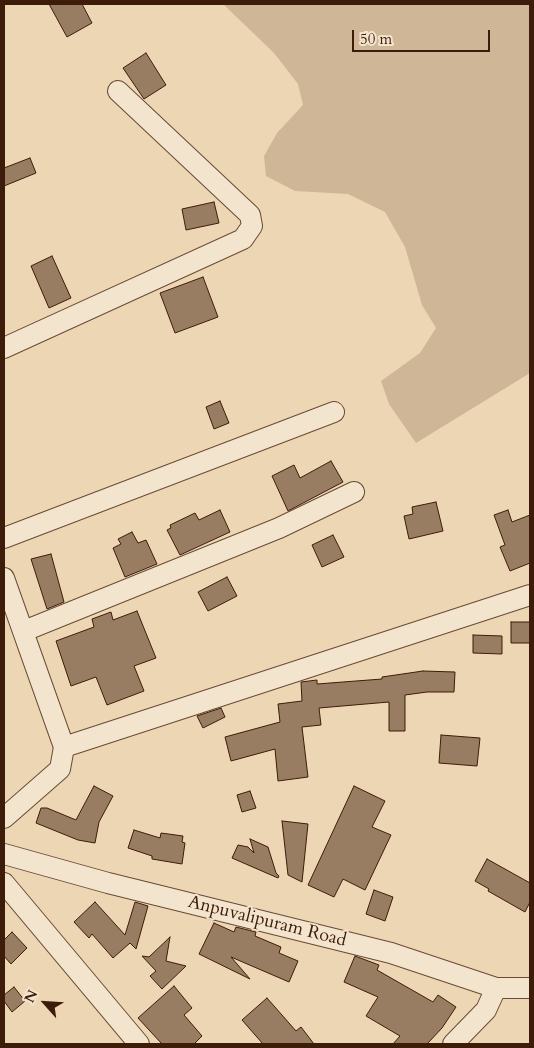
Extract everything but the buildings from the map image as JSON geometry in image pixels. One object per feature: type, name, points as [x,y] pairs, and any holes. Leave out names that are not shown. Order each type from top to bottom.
[{"type":"street","points":[[4,348],[243,239],[252,226],[250,215],[118,91]]},
{"type":"street","points":[[4,538],[334,412]]},
{"type":"street","points":[[24,631],[279,528],[354,492]]},
{"type":"street","points":[[4,578],[64,747],[60,769],[4,818]]},
{"type":"street","points":[[64,747],[530,595]]},
{"type":"street","name":"Anpuvalipuram Road","points":[[4,854],[108,883],[391,953],[496,988],[530,988]]},
{"type":"street","points":[[4,883],[139,1044]]},
{"type":"street","points":[[453,1044],[486,1010],[496,988]]},
{"type":"shaded area","points":[[223,4],[530,4],[530,373],[416,443],[389,404],[381,381],[420,353],[436,328],[422,305],[405,247],[385,212],[348,194],[295,191],[266,176],[264,156],[277,133],[303,105],[298,84],[274,53]]}]
